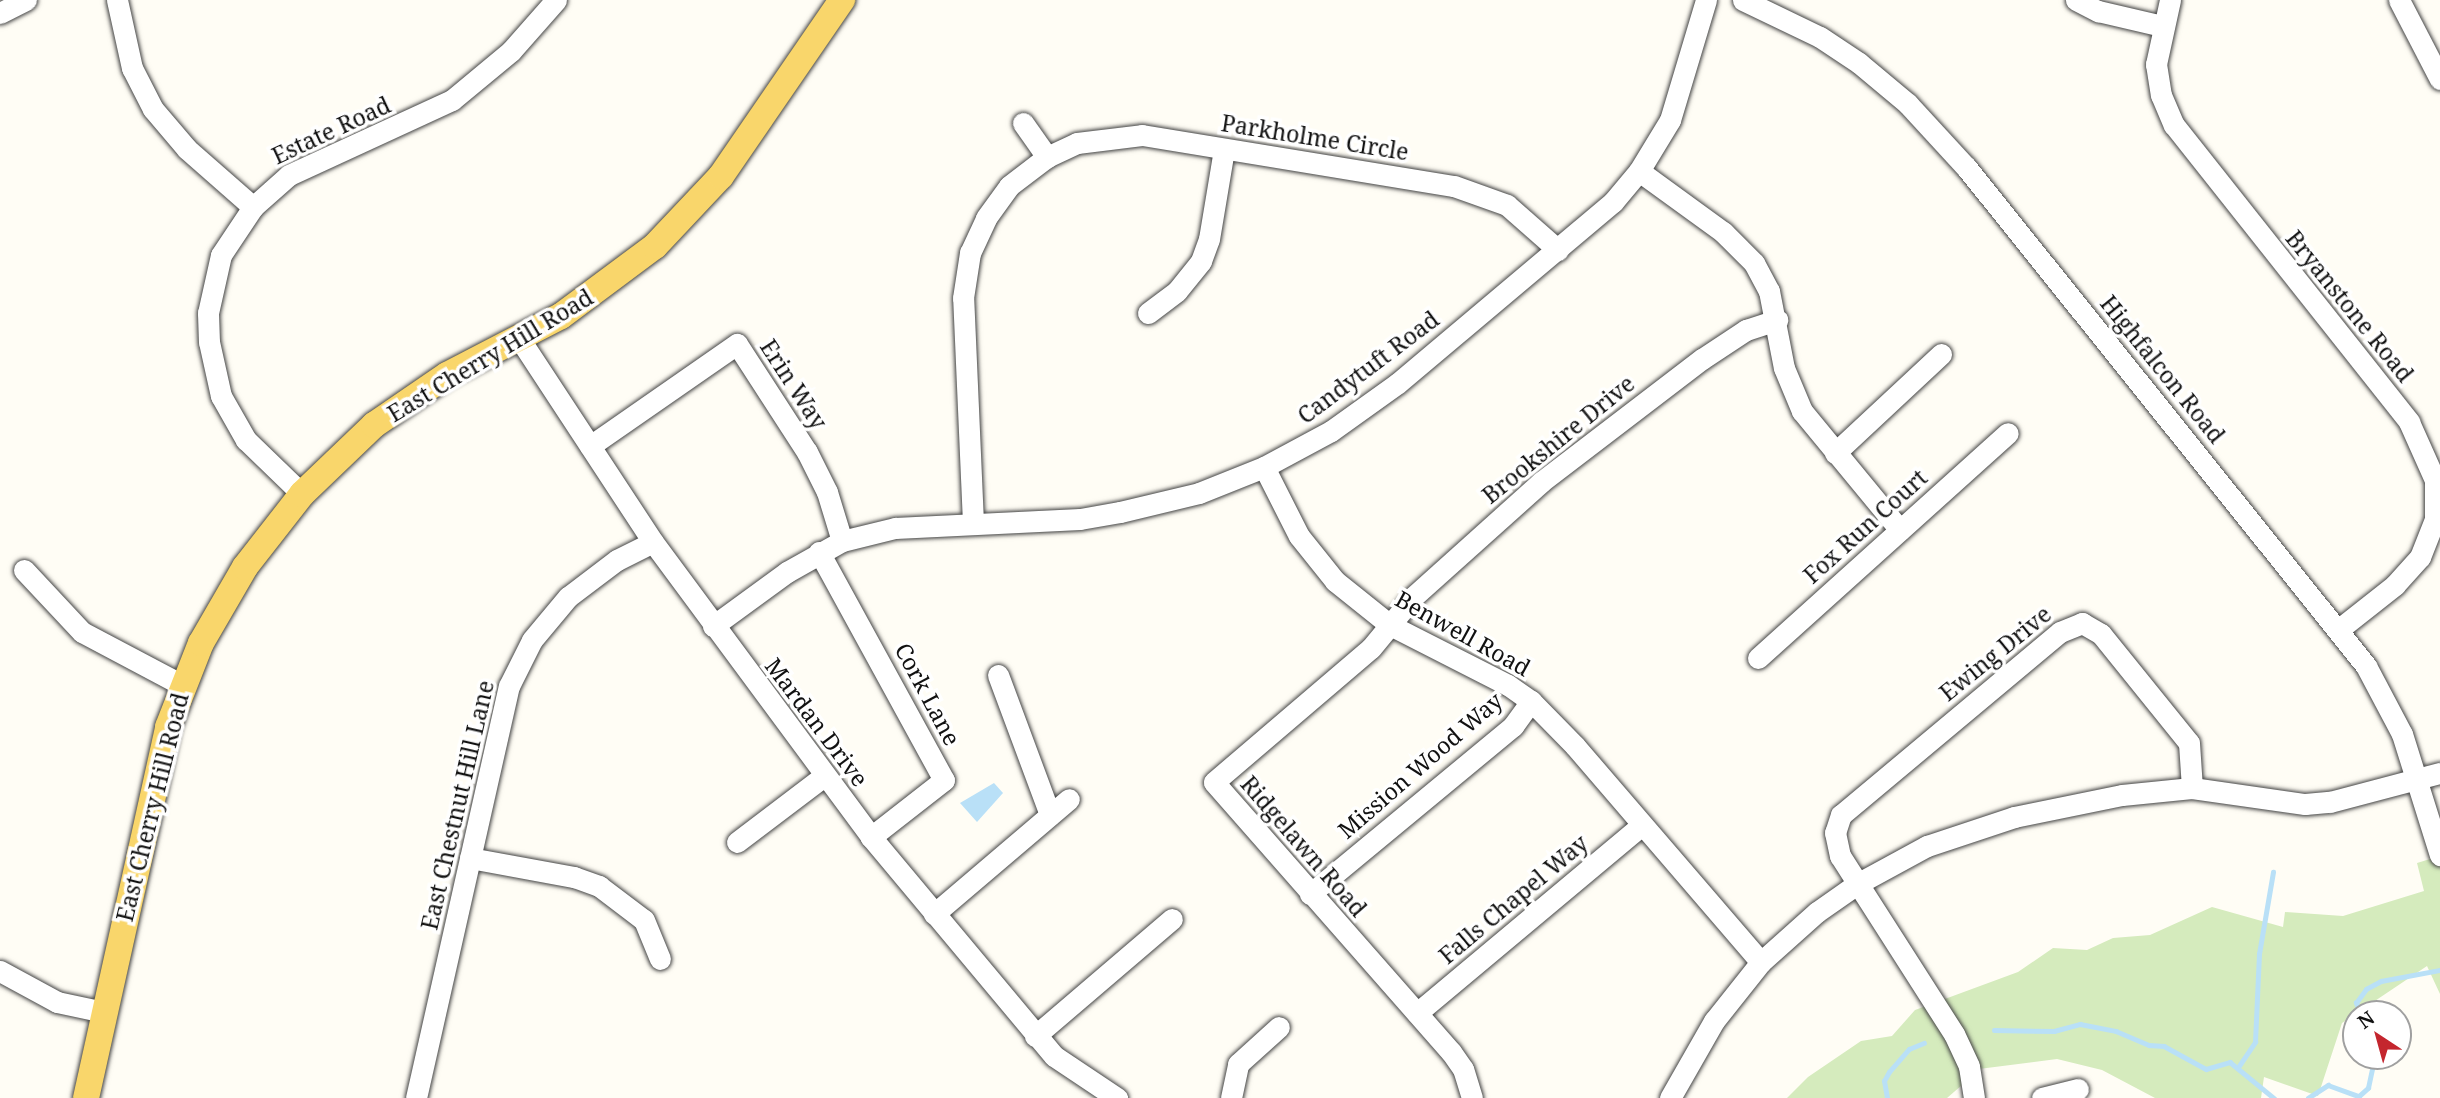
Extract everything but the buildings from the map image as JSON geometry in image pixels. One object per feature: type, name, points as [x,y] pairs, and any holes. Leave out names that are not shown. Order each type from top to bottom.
[{"type":"main road","name":"East Cherry Hill Road","points":[[86,1098],[157,767],[182,685],[239,576],[302,494],[364,434],[413,397],[519,338],[622,274],[683,219],[753,133],[842,0]]},
{"type":"street","points":[[0,13],[26,0]]},
{"type":"street","points":[[117,0],[132,68],[153,109],[187,149],[253,207]]},
{"type":"street","name":"Estate Road","points":[[302,494],[246,440],[227,408],[213,370],[208,332],[213,286],[221,256],[253,207],[289,175],[452,100],[511,51],[556,0]]},
{"type":"street","name":"Candytuft Road","points":[[713,626],[819,552],[842,541],[895,528],[1080,519],[1199,493],[1264,467],[1364,409],[1606,210],[1639,171],[1670,120],[1706,0]]},
{"type":"street","name":"Highfalcon Road","points":[[1743,0],[1783,8],[1859,63],[1937,132],[2339,629],[2386,701],[2418,780],[2440,855]]},
{"type":"street","points":[[2076,0],[2098,11],[2162,26]]},
{"type":"street","name":"Bryanstone Road","points":[[2170,0],[2162,26],[2158,79],[2174,125],[2409,422],[2429,458],[2437,498],[2430,538],[2395,585],[2339,629]]},
{"type":"street","points":[[2399,0],[2440,79]]},
{"type":"street","points":[[1023,124],[1047,157]]},
{"type":"street","name":"Parkholme Circle","points":[[973,523],[965,271],[976,235],[997,201],[1025,172],[1047,157],[1077,143],[1116,135],[1142,135],[1484,194],[1530,221],[1558,250]]},
{"type":"street","points":[[1149,313],[1177,291],[1201,261],[1209,239],[1224,149]]},
{"type":"street","points":[[1639,171],[1742,250],[1764,277],[1777,320],[1791,389],[1815,431],[1900,530]]},
{"type":"street","name":"Brookshire Drive","points":[[1390,625],[1413,597],[1598,437],[1702,359],[1746,330],[1777,320]]},
{"type":"street","name":"Mardan Drive","points":[[519,338],[653,542],[871,838],[1035,1036],[1074,1073],[1117,1098]]},
{"type":"street","name":"Erin Way","points":[[590,446],[737,344],[811,460],[842,541]]},
{"type":"street","points":[[1835,453],[1941,354]]},
{"type":"street","name":"Fox Run Court","points":[[1758,658],[2008,433]]},
{"type":"street","name":"Benwell Road","points":[[1264,467],[1316,560],[1357,601],[1390,625],[1508,685],[1531,701],[1761,962]]},
{"type":"street","name":"East Chestnut Hill Lane","points":[[416,1098],[504,702],[528,648],[547,621],[592,576],[653,542]]},
{"type":"street","name":"Cork Lane","points":[[819,552],[944,780],[871,838]]},
{"type":"street","points":[[24,570],[82,632],[182,685]]},
{"type":"street","name":"Ewing Drive","points":[[1857,884],[1836,844],[1841,815],[2072,624],[2082,622],[2101,634],[2189,743],[2192,788]]},
{"type":"street","name":"Ridgelawn Road","points":[[1390,625],[1371,649],[1214,782],[1463,1069],[1472,1098]]},
{"type":"street","points":[[998,675],[1050,815]]},
{"type":"street","name":"Mission Wood Way","points":[[1310,894],[1513,726],[1531,701]]},
{"type":"street","points":[[1670,1098],[1714,1021],[1761,962],[1817,912],[1857,884],[1927,846],[2014,817],[2122,795],[2192,788],[2305,804],[2350,799],[2440,773]]},
{"type":"street","points":[[737,842],[824,776]]},
{"type":"street","points":[[934,915],[1069,799]]},
{"type":"street","name":"Falls Chapel Way","points":[[1417,1013],[1642,825]]},
{"type":"street","points":[[470,858],[574,877],[599,886],[644,920],[660,959]]},
{"type":"street","points":[[1857,884],[1954,1034],[1969,1066],[1974,1098]]},
{"type":"street","points":[[1035,1036],[1172,919]]},
{"type":"street","points":[[0,971],[57,1002],[104,1012]]},
{"type":"street","points":[[1231,1098],[1238,1065],[1279,1027]]},
{"type":"street","points":[[2042,1098],[2078,1089]]},
{"type":"green space","points":[[2440,856],[2440,994],[2427,966],[2376,1000],[2342,1000],[2342,1023],[2318,1096],[2264,1077],[2261,1098],[2155,1098],[2102,1070],[2057,1059],[1971,1070],[1969,1079],[1947,1098],[1787,1098],[1808,1077],[1861,1041],[1892,1036],[1915,1010],[2018,972],[2053,948],[2087,950],[2113,938],[2150,935],[2212,907],[2283,927],[2285,912],[2343,916],[2424,891],[2417,863]]},
{"type":"water","points":[[994,783],[1003,793],[977,822],[960,803]]},
{"type":"waterway","points":[[2239,1066],[2255,1042],[2259,954],[2273,872]]},
{"type":"waterway","points":[[2358,1000],[2366,989],[2381,981],[2440,970]]},
{"type":"waterway","points":[[1994,1030],[2054,1031],[2080,1024],[2116,1031],[2149,1045],[2164,1046],[2206,1069],[2230,1062],[2274,1098]]},
{"type":"waterway","points":[[1887,1098],[1884,1081],[1889,1072],[1909,1049],[1924,1043]]},
{"type":"waterway","points":[[2308,1098],[2328,1085],[2359,1096],[2368,1088],[2372,1070]]}]
